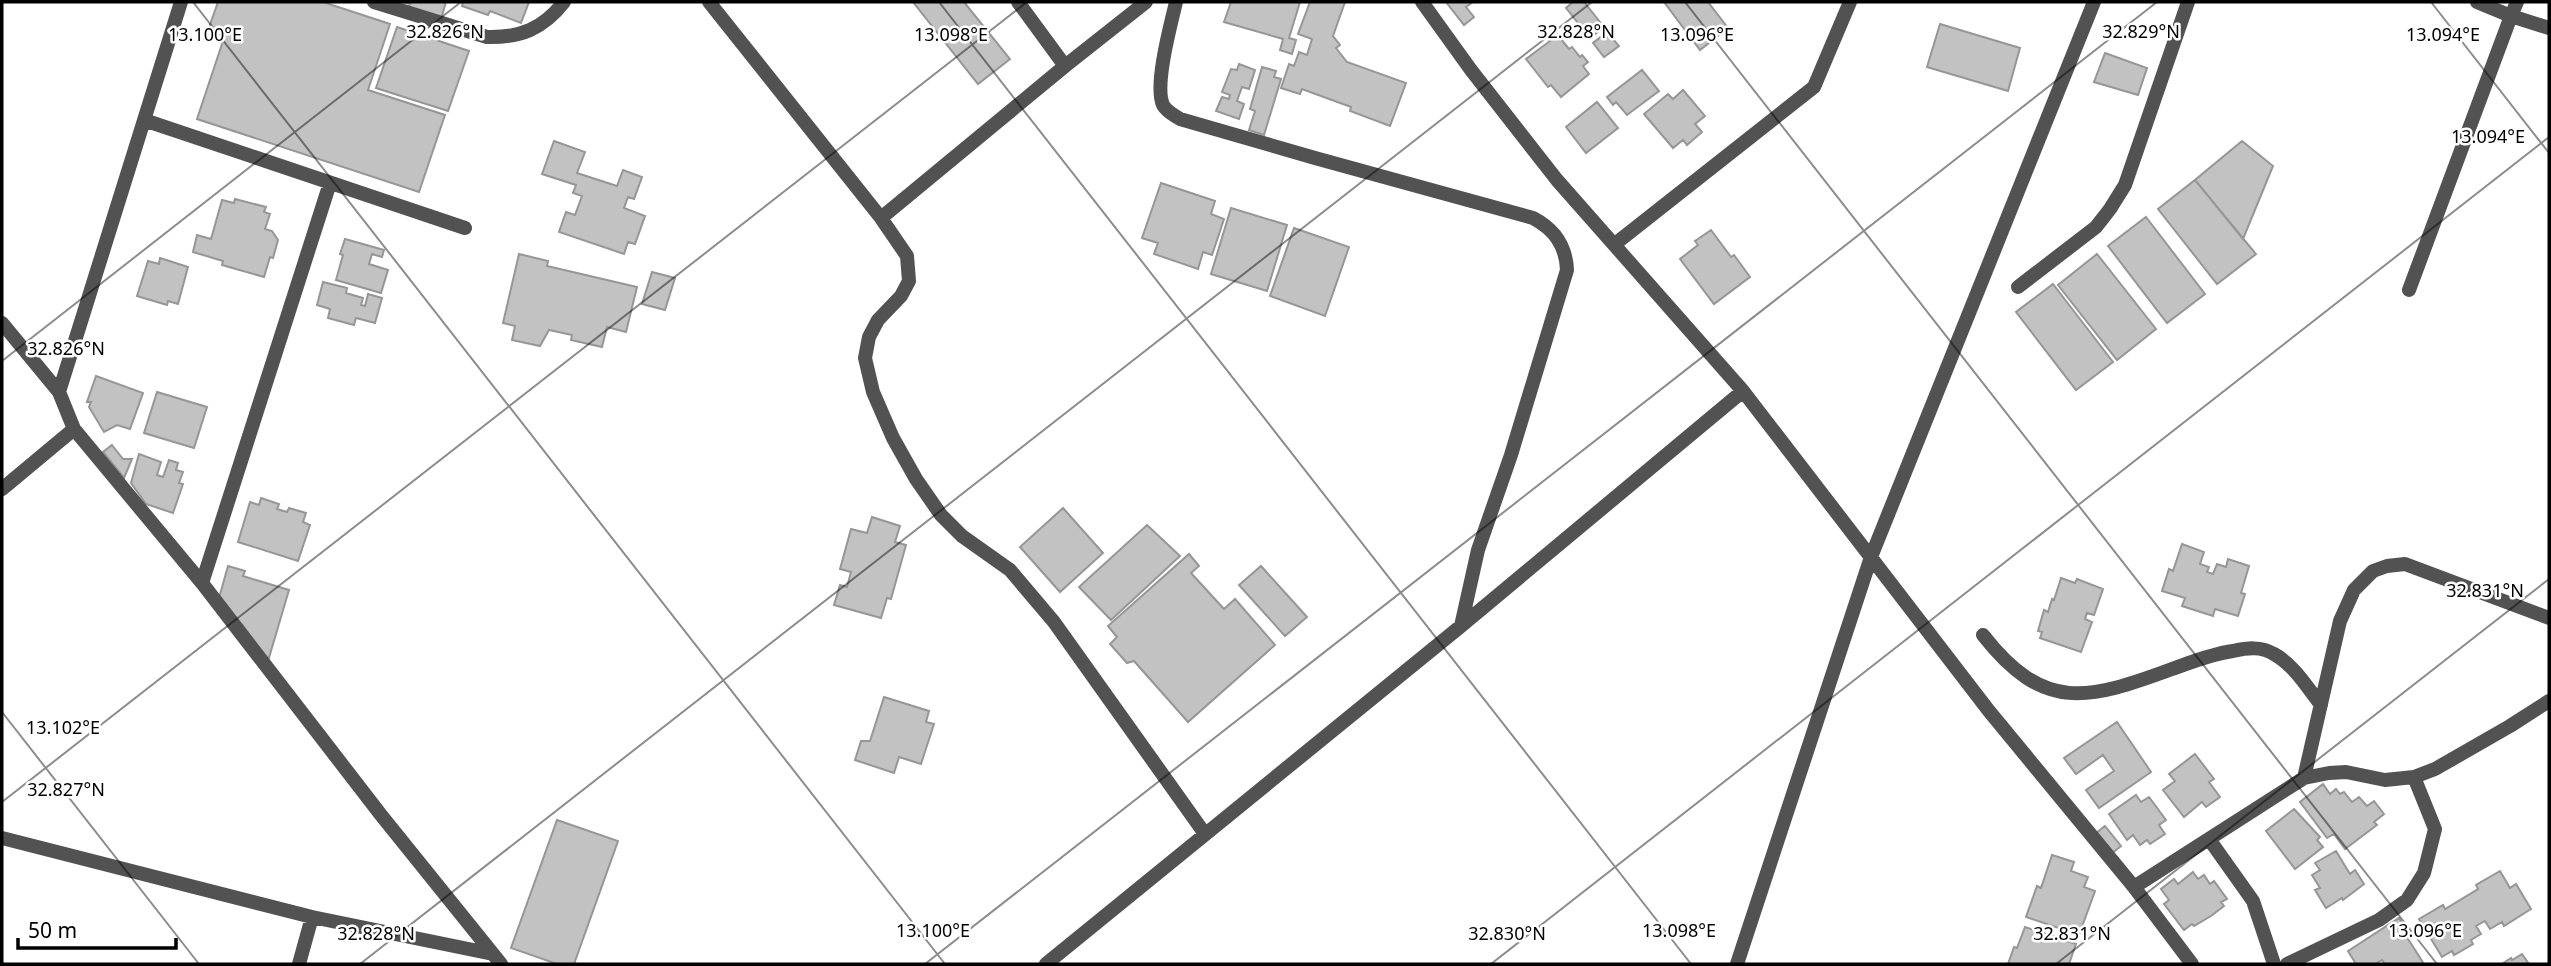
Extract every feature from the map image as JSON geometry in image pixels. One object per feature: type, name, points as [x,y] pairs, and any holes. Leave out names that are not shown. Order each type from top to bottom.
[{"type":"street","points":[[59,392],[181,2]]},
{"type":"street","points":[[374,2],[487,37],[504,38],[531,31],[543,24],[564,2]]},
{"type":"street","points":[[709,2],[903,248],[909,266],[909,281],[901,296],[878,320],[865,347],[864,358],[873,392],[893,438],[941,515],[962,536],[1010,570],[1054,622],[1205,834]]},
{"type":"street","points":[[1018,2],[1065,66]]},
{"type":"street","points":[[881,218],[1146,2]]},
{"type":"street","points":[[1176,2],[1162,72],[1163,104],[1169,112],[1180,118],[1303,155],[1532,218],[1547,225],[1564,249],[1567,270],[1511,455],[1478,550],[1461,626]]},
{"type":"street","points":[[1422,2],[1557,180],[1743,391],[1989,711],[2134,887],[2192,964]]},
{"type":"street","points":[[1615,244],[1814,87],[1850,2]]},
{"type":"street","points":[[1737,964],[1871,557],[2094,2]]},
{"type":"street","points":[[2018,287],[2086,236],[2110,209],[2125,185],[2188,2]]},
{"type":"street","points":[[2477,2],[2549,28]]},
{"type":"street","points":[[2409,290],[2517,2]]},
{"type":"street","points":[[144,120],[465,228]]},
{"type":"street","points":[[202,583],[330,183]]},
{"type":"street","points":[[2,323],[59,392],[74,429],[202,583],[381,816],[496,960]]},
{"type":"street","points":[[1046,964],[1461,626],[1743,391]]},
{"type":"street","points":[[2,489],[74,429]]},
{"type":"street","points":[[2304,778],[2340,621],[2354,590],[2373,571],[2405,564],[2549,618]]},
{"type":"street","points":[[1983,635],[1998,654],[2027,680],[2060,693],[2087,694],[2152,676],[2215,653],[2253,648],[2273,653],[2293,669],[2321,705]]},
{"type":"street","points":[[2134,887],[2304,778],[2346,772],[2385,780],[2414,778],[2456,757],[2549,701]]},
{"type":"street","points":[[2287,964],[2378,920],[2407,900],[2424,873],[2435,829],[2414,778]]},
{"type":"street","points":[[2,838],[312,917],[496,960]]},
{"type":"street","points":[[2209,839],[2253,901],[2274,964]]},
{"type":"street","points":[[299,964],[312,917]]},
{"type":"building","points":[[218,2],[323,2],[390,24],[368,90],[445,115],[419,192],[197,119],[223,41],[206,36]]},
{"type":"building","points":[[401,2],[446,2],[441,19],[407,9],[410,4]]},
{"type":"building","points":[[463,2],[529,2],[521,23],[490,11],[488,15],[462,6]]},
{"type":"building","points":[[913,2],[964,2],[1010,59],[978,84]]},
{"type":"building","points":[[1231,2],[1300,2],[1289,38],[1296,40],[1292,54],[1280,50],[1283,39],[1224,22]]},
{"type":"building","points":[[1310,2],[1345,2],[1333,36],[1340,45],[1336,48],[1347,62],[1406,83],[1390,126],[1350,111],[1351,107],[1302,89],[1300,94],[1281,88],[1289,64],[1294,66],[1299,52],[1307,55],[1312,39],[1298,34]]},
{"type":"building","points":[[1446,2],[1473,2],[1466,7],[1474,17],[1464,25]]},
{"type":"building","points":[[1573,2],[1584,2],[1604,27],[1590,38],[1566,8]]},
{"type":"building","points":[[1664,2],[1708,2],[1728,28],[1700,50]]},
{"type":"building","points":[[1940,24],[2020,48],[2008,91],[1927,67]]},
{"type":"building","points":[[397,27],[469,51],[448,111],[376,88]]},
{"type":"building","points":[[1607,32],[1619,46],[1604,57],[1593,43]]},
{"type":"building","points":[[1556,33],[1569,49],[1572,47],[1588,62],[1583,66],[1589,74],[1561,97],[1551,85],[1548,87],[1526,59],[1550,41],[1548,39]]},
{"type":"building","points":[[2105,53],[2147,68],[2138,95],[2094,82]]},
{"type":"building","points":[[1239,64],[1255,70],[1249,89],[1242,87],[1237,101],[1244,104],[1239,119],[1216,111],[1222,97],[1229,99],[1230,95],[1222,92],[1231,69],[1237,70]]},
{"type":"building","points":[[1262,67],[1276,71],[1274,77],[1281,79],[1264,135],[1249,130],[1255,111],[1250,109]]},
{"type":"building","points":[[1642,70],[1659,91],[1627,115],[1616,102],[1613,105],[1607,97]]},
{"type":"building","points":[[1683,90],[1705,116],[1695,124],[1702,132],[1687,145],[1683,140],[1673,148],[1644,114],[1668,94],[1673,99]]},
{"type":"building","points":[[1597,102],[1618,128],[1586,153],[1566,127]]},
{"type":"building","points":[[554,141],[585,152],[577,173],[617,186],[623,170],[642,177],[634,199],[628,197],[624,208],[645,216],[635,244],[628,242],[624,254],[559,232],[566,212],[575,215],[582,196],[573,193],[576,185],[542,174]]},
{"type":"building","points":[[2242,141],[2273,166],[2243,239],[2195,180]]},
{"type":"building","points":[[2195,180],[2256,254],[2217,284],[2158,209]]},
{"type":"building","points":[[1161,183],[1215,201],[1211,214],[1224,219],[1212,255],[1203,252],[1198,269],[1154,254],[1158,243],[1142,238]]},
{"type":"building","points":[[235,199],[266,207],[264,212],[270,214],[265,229],[272,231],[278,240],[264,277],[222,265],[223,261],[193,252],[197,235],[211,239],[222,200],[234,203]]},
{"type":"building","points":[[1231,208],[1287,225],[1267,291],[1211,274]]},
{"type":"building","points":[[2146,217],[2205,294],[2167,323],[2108,246]]},
{"type":"building","points":[[1294,228],[1349,247],[1325,316],[1270,296]]},
{"type":"building","points":[[1711,230],[1750,277],[1714,304],[1680,259],[1698,245],[1695,241]]},
{"type":"building","points":[[345,239],[384,250],[382,257],[372,254],[369,264],[388,270],[381,293],[336,280]]},
{"type":"building","points":[[519,254],[548,261],[547,266],[637,287],[626,332],[607,327],[602,347],[571,340],[572,335],[549,330],[540,346],[512,340],[515,326],[503,323]]},
{"type":"building","points":[[2097,254],[2156,329],[2117,360],[2058,285]]},
{"type":"building","points":[[160,258],[188,267],[178,304],[168,301],[167,305],[137,296],[148,261],[159,264]]},
{"type":"building","points":[[652,272],[675,278],[665,310],[642,304]]},
{"type":"building","points":[[323,282],[347,288],[346,293],[363,298],[361,305],[365,306],[368,294],[382,298],[375,323],[356,318],[354,325],[328,318],[330,309],[317,305]]},
{"type":"building","points":[[2053,284],[2113,362],[2076,390],[2016,312]]},
{"type":"building","points":[[96,376],[143,393],[130,429],[117,425],[104,432],[89,407],[91,402],[87,402]]},
{"type":"building","points":[[157,392],[207,407],[194,448],[144,433]]},
{"type":"building","points":[[112,445],[123,459],[132,459],[124,478],[103,452]]},
{"type":"building","points":[[139,454],[161,462],[157,475],[163,477],[169,460],[178,463],[176,470],[183,472],[179,483],[183,484],[173,513],[146,504],[131,483]]},
{"type":"building","points":[[261,498],[279,504],[277,509],[287,512],[289,508],[306,513],[303,522],[310,525],[298,561],[238,542],[250,502],[259,505]]},
{"type":"building","points":[[1063,508],[1103,553],[1060,592],[1020,547]]},
{"type":"building","points":[[872,517],[900,526],[895,542],[906,545],[891,599],[887,598],[881,618],[834,605],[840,585],[847,587],[851,572],[840,569],[851,529],[867,533]]},
{"type":"building","points":[[1147,525],[1180,556],[1111,620],[1079,587]]},
{"type":"building","points":[[2182,544],[2204,552],[2200,564],[2209,567],[2207,572],[2213,574],[2217,564],[2226,567],[2228,559],[2249,566],[2241,593],[2245,594],[2238,616],[2215,609],[2213,616],[2182,606],[2185,598],[2162,591],[2169,569],[2173,571]]},
{"type":"building","points":[[1189,554],[1199,566],[1191,573],[1224,609],[1235,599],[1275,645],[1188,722],[1134,661],[1127,663],[1110,644],[1117,637],[1108,626]]},
{"type":"building","points":[[228,566],[245,571],[243,576],[289,590],[268,661],[219,598]]},
{"type":"building","points":[[1261,566],[1307,617],[1285,636],[1239,585]]},
{"type":"building","points":[[2061,578],[2075,583],[2077,579],[2103,589],[2094,615],[2087,613],[2085,619],[2092,622],[2081,652],[2040,638],[2042,632],[2038,631],[2044,610],[2048,612]]},
{"type":"building","points":[[884,697],[929,711],[926,722],[934,724],[921,764],[899,757],[894,773],[855,760],[861,741],[870,741]]},
{"type":"building","points":[[2117,722],[2151,772],[2099,808],[2086,790],[2114,771],[2103,755],[2076,774],[2064,758]]},
{"type":"building","points":[[2195,754],[2214,779],[2209,782],[2220,797],[2206,807],[2202,802],[2184,817],[2163,790],[2175,781],[2169,774]]},
{"type":"building","points":[[2323,784],[2330,794],[2336,789],[2340,794],[2344,792],[2352,802],[2359,797],[2367,806],[2374,801],[2384,814],[2374,822],[2377,825],[2345,849],[2334,834],[2327,838],[2300,802]]},
{"type":"building","points":[[2136,795],[2141,802],[2149,797],[2166,820],[2159,825],[2165,834],[2150,844],[2147,840],[2140,845],[2133,835],[2127,840],[2109,814]]},
{"type":"building","points":[[2294,809],[2320,837],[2317,840],[2323,847],[2295,869],[2266,831]]},
{"type":"building","points":[[557,820],[618,841],[574,964],[557,964],[511,948]]},
{"type":"building","points":[[2105,826],[2121,846],[2111,854],[2095,834]]},
{"type":"building","points":[[2336,851],[2350,874],[2355,870],[2364,884],[2343,900],[2342,898],[2326,908],[2315,890],[2320,888],[2312,875],[2320,870],[2315,863]]},
{"type":"building","points":[[2052,855],[2074,862],[2071,871],[2088,877],[2084,887],[2095,891],[2079,935],[2026,917],[2037,886],[2041,888]]},
{"type":"building","points":[[2500,871],[2510,888],[2516,884],[2531,909],[2504,926],[2502,922],[2490,929],[2485,921],[2476,926],[2481,934],[2471,940],[2473,944],[2454,955],[2452,951],[2442,957],[2419,919],[2443,905],[2445,909],[2478,889],[2476,885]]},
{"type":"building","points":[[2193,872],[2198,879],[2204,875],[2210,884],[2214,881],[2227,899],[2221,902],[2224,906],[2211,916],[2184,930],[2164,904],[2169,900],[2161,889],[2174,879],[2178,884]]},
{"type":"building","points":[[2399,918],[2406,929],[2403,931],[2424,964],[2385,964],[2382,960],[2375,964],[2356,964],[2348,951]]},
{"type":"building","points":[[2025,927],[2076,944],[2069,964],[2008,964]]},
{"type":"building","points":[[2522,954],[2529,964],[2502,964],[2511,958],[2512,960]]}]
